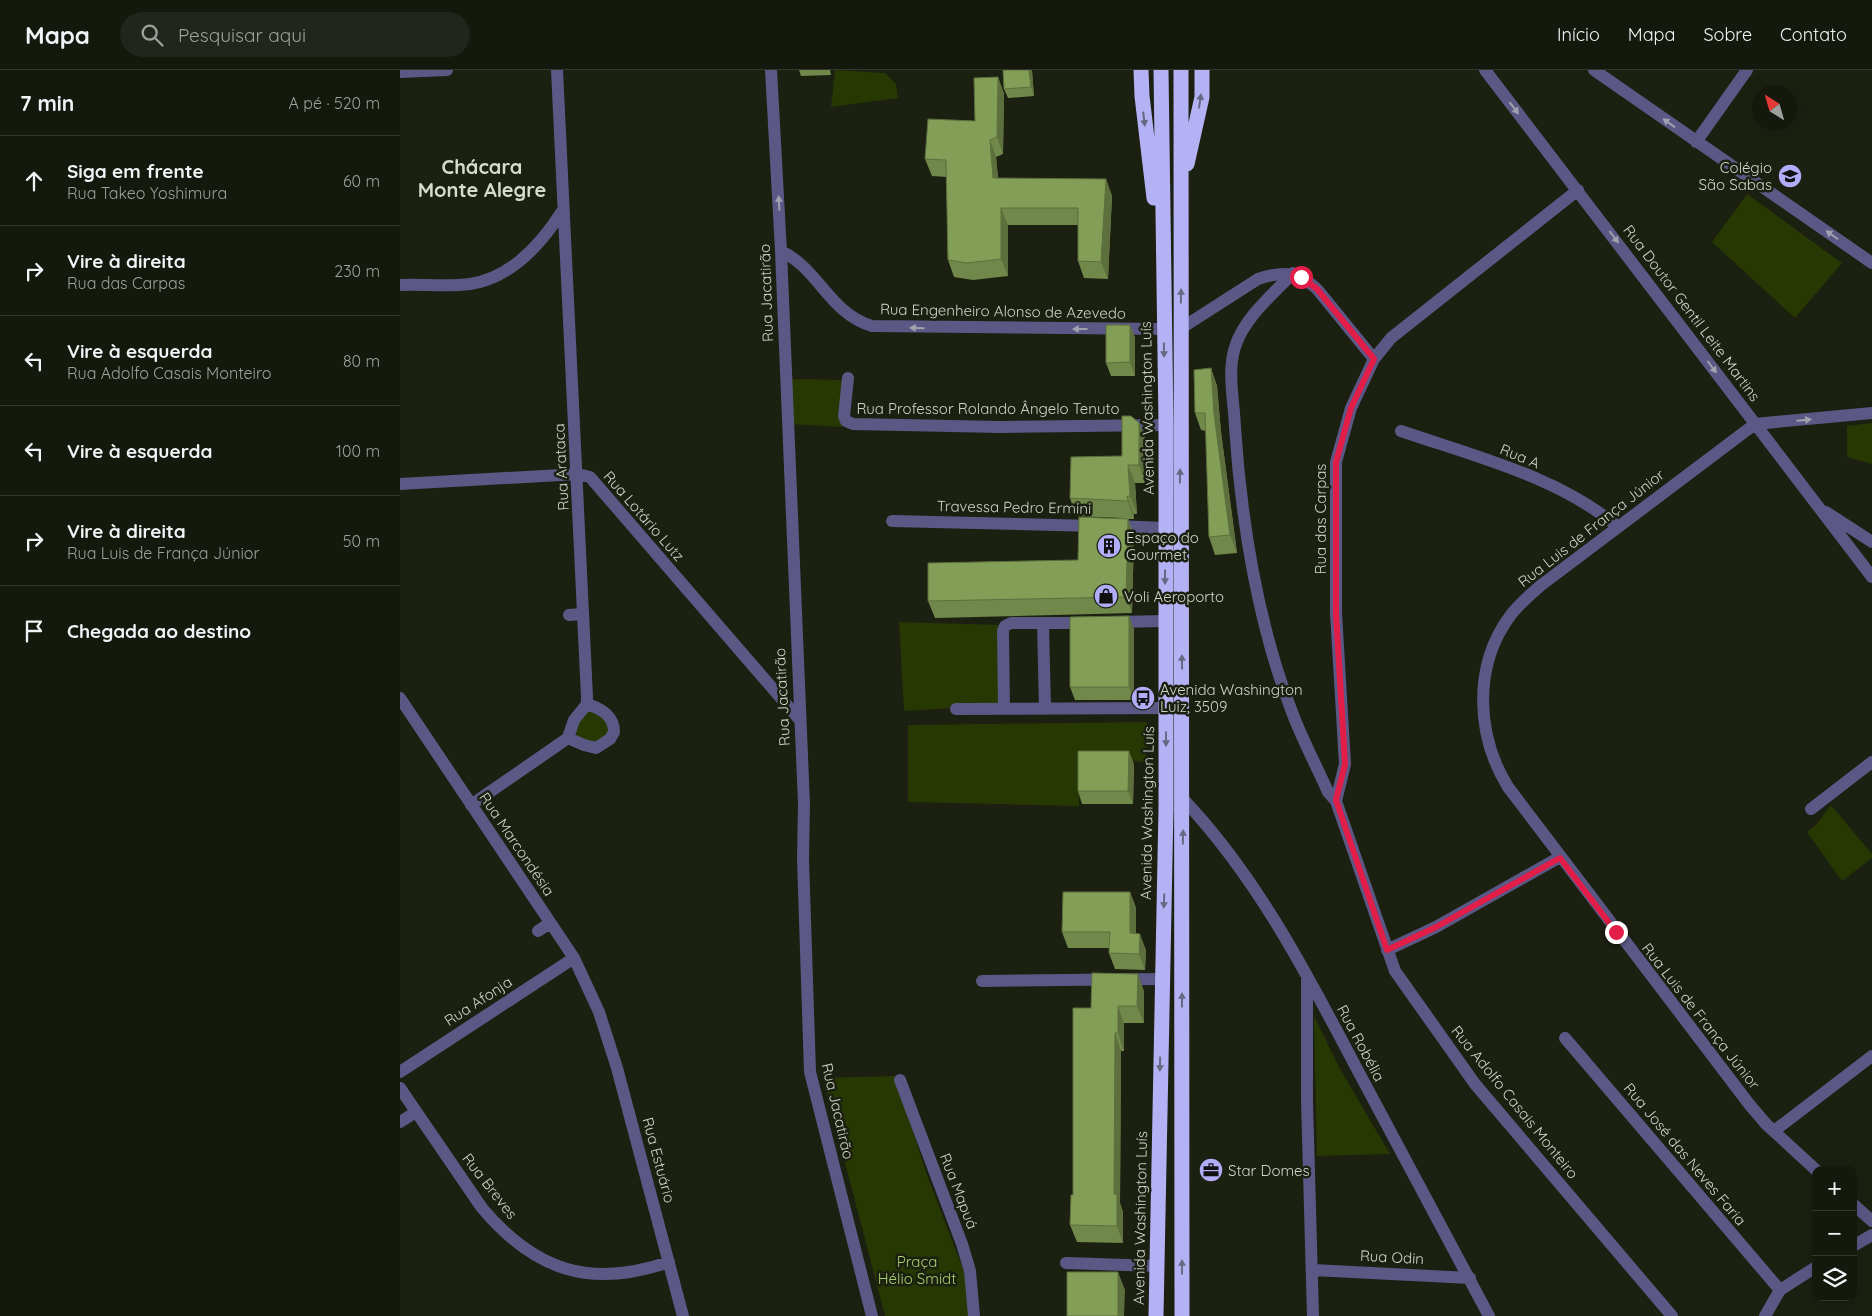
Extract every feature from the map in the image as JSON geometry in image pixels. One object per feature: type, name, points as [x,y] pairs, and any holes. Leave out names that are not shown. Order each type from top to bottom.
[{"type":"highway","points":[[1141,70],[1150,170],[1162,249]]},
{"type":"highway","name":"Avenida Washington Luís","points":[[1156,1316],[1166,808],[1166,425],[1162,249],[1162,70]]},
{"type":"highway","points":[[1181,70],[1182,1316]]},
{"type":"highway","points":[[1182,182],[1198,114],[1202,70]]},
{"type":"street","points":[[400,72],[447,70]]},
{"type":"street","name":"Rua Arataca","points":[[557,70],[578,474],[582,614],[588,704]]},
{"type":"street","name":"Rua Jacatirão","points":[[771,70],[781,251],[804,804],[803,859],[810,1072],[872,1316]]},
{"type":"street","name":"Rua Doutor Gentil Leite Martins","points":[[1484,70],[1578,190],[1872,578]]},
{"type":"street","points":[[1594,70],[1872,263]]},
{"type":"street","points":[[1696,142],[1747,70]]},
{"type":"street","name":"Rua das Carpas","points":[[1336,800],[1345,764],[1336,613],[1336,462],[1351,408],[1374,359],[1391,338],[1578,190]]},
{"type":"street","points":[[400,285],[469,284],[499,275],[536,247],[563,210]]},
{"type":"street","name":"Rua Engenheiro Alonso de Azevedo","points":[[781,251],[798,262],[846,314],[872,326],[1163,329]]},
{"type":"street","points":[[1180,329],[1258,280],[1276,274],[1293,273],[1308,280],[1317,289],[1374,359]]},
{"type":"street","name":"Rua Adolfo Casais Monteiro","points":[[1293,273],[1248,322],[1235,346],[1231,374],[1238,471],[1249,546],[1273,656],[1292,714],[1328,792],[1336,800],[1395,971],[1475,1084],[1672,1316]]},
{"type":"street","name":"Rua Professor Rolando Ângelo Tenuto","points":[[848,378],[844,416],[848,423],[879,425],[1166,425]]},
{"type":"street","points":[[1756,424],[1872,414]]},
{"type":"street","name":"Rua Luis de França Júnior","points":[[1756,424],[1540,586],[1510,616],[1489,658],[1484,675],[1482,702],[1495,764],[1508,787],[1560,858],[1688,1021],[1749,1104],[1774,1131],[1812,1166]]},
{"type":"street","name":"Rua A","points":[[1401,431],[1521,472],[1597,510],[1618,527]]},
{"type":"street","points":[[400,484],[578,474]]},
{"type":"street","name":"Rua Lotário Lutz","points":[[578,474],[593,480],[799,719]]},
{"type":"street","points":[[1817,506],[1872,542]]},
{"type":"street","name":"Travessa Pedro Ermini","points":[[892,521],[1165,528]]},
{"type":"street","points":[[569,615],[582,614]]},
{"type":"street","points":[[1004,709],[1003,631],[1005,626],[1011,623],[1165,621]]},
{"type":"street","points":[[1043,624],[1046,709]]},
{"type":"street","name":"Rua Marcondésia","points":[[400,698],[574,958],[595,1015]]},
{"type":"street","points":[[471,805],[568,738],[574,720],[588,704],[603,711],[610,717],[614,732],[610,739],[596,748],[584,746],[568,738]]},
{"type":"street","points":[[956,709],[1166,708]]},
{"type":"street","points":[[1811,809],[1872,762]]},
{"type":"street","name":"Rua Robélia","points":[[1183,799],[1233,857],[1257,892],[1308,979],[1489,1316]]},
{"type":"street","points":[[1387,950],[1436,927],[1560,858]]},
{"type":"street","points":[[538,931],[550,923]]},
{"type":"street","name":"Rua Afonja","points":[[400,1072],[574,958]]},
{"type":"street","points":[[982,981],[1162,979]]},
{"type":"street","points":[[1308,979],[1307,1101],[1313,1316]]},
{"type":"street","name":"Rua Estuário","points":[[595,1015],[617,1068],[683,1316]]},
{"type":"street","name":"Rua José das Neves Faria","points":[[1565,1038],[1780,1290]]},
{"type":"street","points":[[1774,1131],[1872,1056]]},
{"type":"street","name":"Rua Mapuá","points":[[900,1080],[965,1253],[974,1296],[974,1316]]},
{"type":"street","name":"Rua Breves","points":[[400,1088],[482,1208],[496,1224],[525,1250],[568,1269],[595,1274],[636,1272],[669,1262]]},
{"type":"street","points":[[400,1122],[416,1112]]},
{"type":"street","points":[[1857,1208],[1872,1221]]},
{"type":"street","points":[[1857,1244],[1872,1235]]},
{"type":"street","points":[[1066,1264],[1156,1266]]},
{"type":"street","name":"Rua Odin","points":[[1313,1270],[1470,1278]]},
{"type":"street","points":[[1765,1316],[1780,1290],[1812,1270]]},
{"type":"green space","points":[[835,70],[885,73],[896,84],[898,98],[831,107]]},
{"type":"green space","points":[[1747,194],[1842,263],[1795,318],[1712,242]]},
{"type":"green space","points":[[790,379],[843,380],[842,427],[789,424]]},
{"type":"green space","points":[[1872,423],[1872,464],[1847,457],[1847,426]]},
{"type":"green space","points":[[899,622],[999,625],[1001,705],[904,711]]},
{"type":"green space","points":[[590,710],[605,716],[609,732],[597,744],[577,736],[575,731],[577,720]]},
{"type":"green space","points":[[1147,722],[1146,762],[1080,758],[1079,806],[908,802],[908,725]]},
{"type":"green space","points":[[1831,805],[1872,854],[1872,858],[1842,881],[1807,832],[1815,826]]},
{"type":"green space","points":[[1314,1016],[1339,1067],[1390,1154],[1317,1156]]},
{"type":"green space","name":"Praça Hélio Smidt","points":[[895,1076],[927,1175],[968,1282],[968,1316],[885,1316],[823,1078]]},
{"type":"building","points":[[1003,70],[1029,70],[1031,87],[1004,89]]},
{"type":"building","points":[[998,77],[997,137],[990,140],[993,178],[1106,179],[1101,262],[1078,261],[1078,208],[1001,208],[1001,259],[967,263],[948,260],[946,160],[925,159],[928,119],[975,121],[974,78]]},
{"type":"building","points":[[1106,325],[1130,325],[1130,362],[1106,363]]},
{"type":"building","points":[[1211,368],[1214,414],[1230,535],[1209,537],[1205,413],[1195,413],[1194,370]]},
{"type":"building","points":[[1122,416],[1131,416],[1139,423],[1139,465],[1128,465],[1130,496],[1127,496],[1128,501],[1070,498],[1071,457],[1122,456]]},
{"type":"building","points":[[1079,517],[1128,519],[1126,597],[928,601],[928,563],[1078,560]]},
{"type":"building","points":[[1129,616],[1129,687],[1070,687],[1070,617]]},
{"type":"building","points":[[1078,751],[1129,751],[1128,791],[1078,791]]},
{"type":"building","points":[[1063,892],[1130,892],[1130,933],[1140,934],[1139,954],[1109,953],[1110,932],[1062,932]]},
{"type":"building","points":[[1092,973],[1138,974],[1137,1006],[1118,1006],[1118,1033],[1115,1033],[1114,1194],[1117,1195],[1117,1226],[1070,1225],[1071,1195],[1073,1195],[1073,1008],[1091,1008]]},
{"type":"building","points":[[1067,1272],[1118,1272],[1118,1316],[1067,1316]]},
{"type":"place","name":"Colégio São Sabas","points":[[1790,176]]},
{"type":"place","name":"Espaço do Gourmet","points":[[1109,546]]},
{"type":"place","name":"Voli Aeroporto","points":[[1106,596]]},
{"type":"place","name":"Avenida Washington Luiz, 3509","points":[[1143,698]]},
{"type":"place","name":"Star Domes","points":[[1211,1170]]},
{"type":"district","name":"Chácara Monte Alegre","points":[[482,178]]},
{"type":"route","points":[[1301,277],[1308,280],[1317,289],[1354,332],[1374,359],[1351,408],[1336,462],[1336,613],[1345,764],[1336,800],[1364,877],[1378,927],[1387,950],[1436,927],[1560,858],[1616,932]]}]
